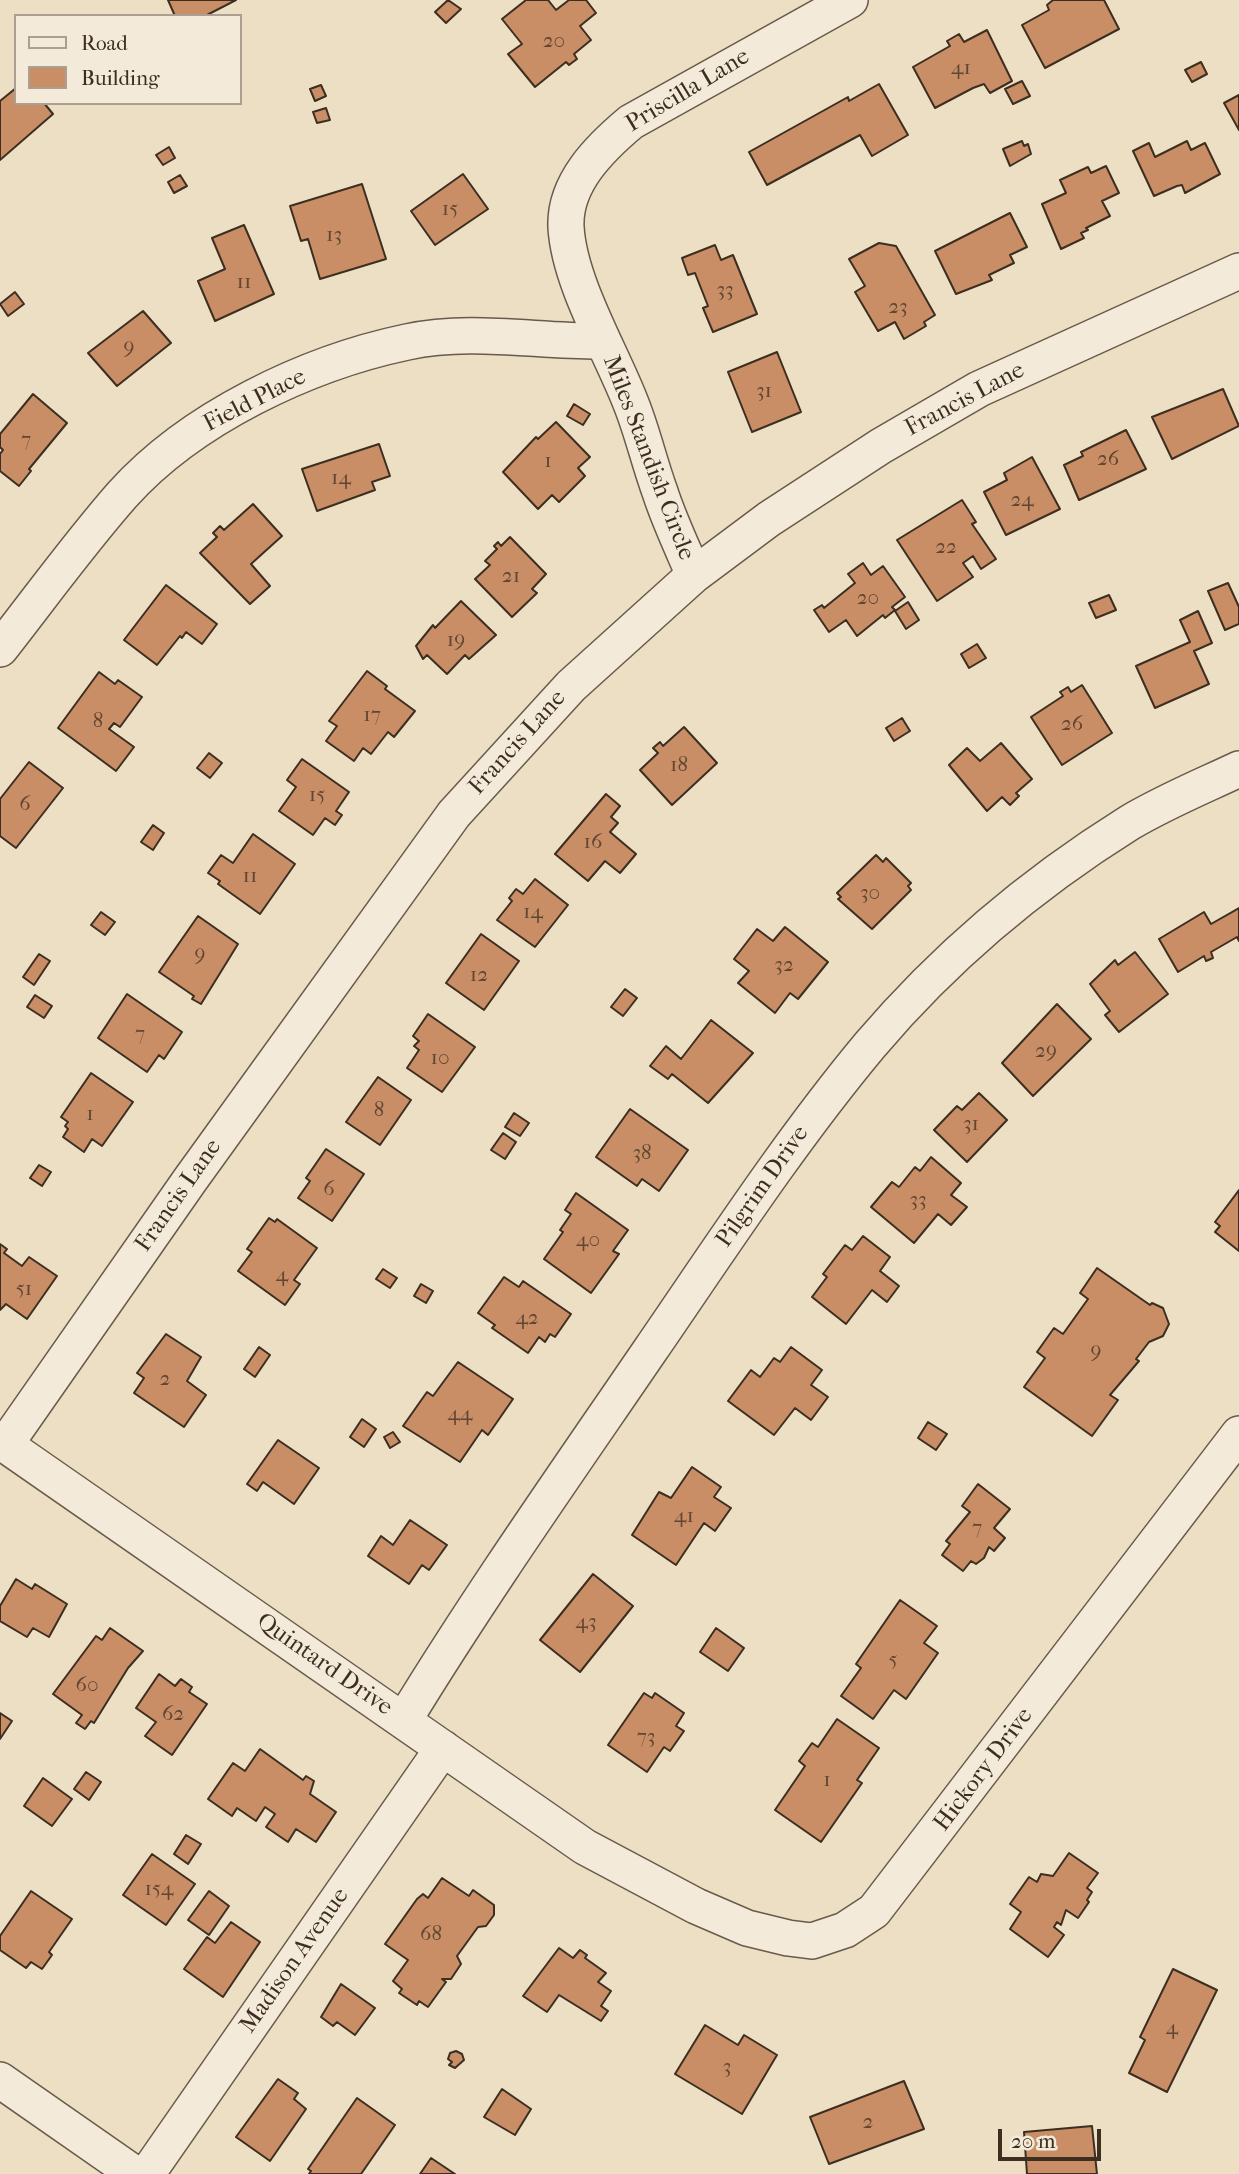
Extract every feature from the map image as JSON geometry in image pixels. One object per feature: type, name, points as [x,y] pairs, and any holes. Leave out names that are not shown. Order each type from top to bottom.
[{"type":"street","name":"Priscilla Lane","points":[[603,341],[577,272],[566,226],[571,196],[581,174],[604,145],[631,122],[850,0]]},
{"type":"street","name":"Francis Lane","points":[[3,1443],[316,1002],[454,814],[571,686],[694,575],[769,519],[869,453],[979,389],[1239,271]]},
{"type":"street","name":"Field Place","points":[[0,649],[123,494],[163,456],[198,429],[254,398],[328,365],[408,341],[488,335],[563,342],[603,341]]},
{"type":"street","name":"Miles Standish Circle","points":[[603,341],[631,402],[660,493],[694,575]]},
{"type":"street","name":"Pilgrim Drive","points":[[404,1720],[529,1527],[681,1305],[808,1124],[871,1044],[922,990],[1003,913],[1131,822],[1239,769]]},
{"type":"street","name":"Hickory Drive","points":[[650,1883],[747,1928],[812,1941],[845,1930],[874,1911],[1239,1434]]},
{"type":"street","name":"Quintard Drive","points":[[3,1443],[585,1847],[650,1883]]},
{"type":"street","name":"Madison Avenue","points":[[147,2174],[443,1748]]},
{"type":"street","points":[[0,2080],[135,2174]]},
{"type":"building","points":[[168,0],[236,0],[209,14],[174,14]]},
{"type":"building","points":[[448,0],[461,9],[446,23],[435,12]]},
{"type":"building","points":[[526,0],[548,0],[556,10],[569,0],[586,0],[596,13],[580,26],[591,40],[574,54],[577,59],[569,65],[566,62],[535,87],[508,54],[522,44],[502,19]]},
{"type":"building","points":[[1053,0],[1104,0],[1119,29],[1045,68],[1022,25],[1049,10],[1047,5]]},
{"type":"building","points":[[987,30],[1012,81],[990,93],[984,84],[935,108],[913,67],[950,46],[947,41],[959,34],[964,42]]},
{"type":"building","points":[[1201,62],[1207,74],[1192,82],[1185,70]]},
{"type":"building","points":[[1022,81],[1030,96],[1013,104],[1005,89]]},
{"type":"building","points":[[879,84],[908,135],[872,156],[860,135],[767,185],[749,152],[848,97],[849,101]]},
{"type":"building","points":[[321,85],[326,96],[315,101],[310,89]]},
{"type":"building","points":[[14,90],[14,105],[46,105],[53,114],[0,160],[0,101]]},
{"type":"building","points":[[1239,95],[1239,130],[1224,103]]},
{"type":"building","points":[[326,108],[330,120],[317,123],[313,112]]},
{"type":"building","points":[[1022,141],[1024,146],[1028,144],[1031,154],[1010,166],[1003,149]]},
{"type":"building","points":[[1187,141],[1191,150],[1205,143],[1220,174],[1185,193],[1182,185],[1154,196],[1133,151],[1149,143],[1155,157]]},
{"type":"building","points":[[169,147],[175,158],[163,165],[156,155]]},
{"type":"building","points":[[1106,166],[1119,193],[1102,201],[1110,216],[1086,228],[1088,230],[1081,233],[1084,238],[1061,249],[1042,204],[1066,193],[1060,180],[1088,167],[1091,173]]},
{"type":"building","points":[[463,174],[488,209],[435,245],[411,211]]},
{"type":"building","points":[[180,175],[187,186],[174,193],[168,182]]},
{"type":"building","points":[[362,184],[386,259],[320,279],[308,239],[301,241],[290,206]]},
{"type":"building","points":[[1010,213],[1027,247],[1010,255],[1014,263],[989,275],[992,280],[956,294],[935,251]]},
{"type":"building","points":[[244,225],[274,294],[215,321],[198,281],[225,269],[212,238]]},
{"type":"building","points":[[879,243],[896,246],[935,315],[924,322],[926,326],[904,339],[895,322],[878,331],[855,292],[865,286],[849,259]]},
{"type":"building","points":[[715,245],[721,260],[733,255],[757,314],[713,332],[703,308],[708,306],[695,273],[688,275],[682,258]]},
{"type":"building","points":[[15,292],[24,304],[8,316],[0,304]]},
{"type":"building","points":[[143,311],[171,343],[117,386],[88,353]]},
{"type":"building","points":[[777,352],[801,412],[752,432],[728,372]]},
{"type":"building","points":[[1223,389],[1239,426],[1172,459],[1152,417]]},
{"type":"building","points":[[33,394],[67,423],[29,469],[31,471],[19,486],[0,471],[0,454],[3,450],[0,447],[0,434]]},
{"type":"building","points":[[574,404],[590,414],[583,425],[567,416]]},
{"type":"building","points":[[556,422],[590,457],[578,468],[585,476],[559,502],[552,495],[538,509],[503,472],[536,437],[538,439]]},
{"type":"building","points":[[1126,430],[1146,469],[1079,500],[1064,465],[1083,456],[1081,452]]},
{"type":"building","points":[[379,444],[390,476],[372,482],[375,490],[317,511],[302,469]]},
{"type":"building","points":[[1032,457],[1060,509],[1006,535],[984,492],[1007,480],[1004,473]]},
{"type":"building","points":[[962,500],[976,522],[972,524],[996,559],[981,569],[973,556],[963,563],[973,577],[937,601],[897,540]]},
{"type":"building","points":[[253,504],[282,536],[251,564],[270,586],[250,604],[200,553],[217,537],[213,533],[220,526],[224,530]]},
{"type":"building","points":[[510,537],[546,574],[532,589],[537,593],[512,617],[475,579],[490,565],[485,561],[497,549],[494,546],[498,542],[501,546]]},
{"type":"building","points":[[863,563],[871,575],[883,566],[905,597],[892,607],[895,610],[885,618],[883,615],[857,636],[846,620],[829,632],[814,610],[822,605],[824,608],[855,583],[848,574]]},
{"type":"building","points":[[1228,583],[1239,607],[1239,624],[1225,630],[1208,591]]},
{"type":"building","points":[[166,585],[217,624],[202,644],[186,632],[182,638],[180,636],[157,665],[124,640]]},
{"type":"building","points":[[1109,595],[1116,610],[1096,618],[1089,603]]},
{"type":"building","points":[[461,601],[496,635],[469,659],[465,655],[447,674],[427,655],[423,659],[416,646],[433,625],[435,628]]},
{"type":"building","points":[[908,602],[919,620],[906,629],[895,611]]},
{"type":"building","points":[[1198,611],[1212,643],[1194,651],[1209,684],[1155,708],[1136,666],[1190,642],[1180,620]]},
{"type":"building","points":[[977,644],[986,658],[969,668],[961,654]]},
{"type":"building","points":[[367,671],[387,686],[385,689],[415,711],[394,737],[388,732],[371,754],[363,748],[354,761],[326,741],[337,726],[329,721]]},
{"type":"building","points":[[99,672],[115,684],[118,680],[142,697],[120,727],[114,723],[109,729],[134,747],[116,771],[58,728]]},
{"type":"building","points":[[1082,685],[1112,733],[1062,765],[1031,717],[1063,696],[1060,692],[1068,687],[1071,692]]},
{"type":"building","points":[[902,718],[910,731],[894,741],[886,728]]},
{"type":"building","points":[[684,727],[717,763],[672,805],[640,770],[658,753],[653,748],[660,742],[663,746]]},
{"type":"building","points":[[1001,743],[1032,779],[1016,793],[1019,796],[1010,805],[1002,797],[987,811],[949,765],[967,748],[980,761]]},
{"type":"building","points":[[209,753],[222,763],[210,778],[197,768]]},
{"type":"building","points":[[302,759],[349,792],[336,811],[342,815],[335,825],[325,818],[313,835],[279,811],[296,787],[287,780]]},
{"type":"building","points":[[29,762],[63,788],[16,848],[0,836],[0,799]]},
{"type":"building","points":[[606,794],[620,806],[611,817],[618,823],[610,832],[636,854],[620,873],[605,861],[588,881],[555,854]]},
{"type":"building","points":[[153,825],[164,833],[153,850],[141,842]]},
{"type":"building","points":[[253,834],[295,864],[260,914],[218,884],[220,881],[208,873],[221,855],[233,863]]},
{"type":"building","points":[[876,855],[883,862],[886,858],[911,883],[908,886],[911,890],[872,929],[838,899],[841,897],[837,893]]},
{"type":"building","points":[[535,879],[568,905],[535,947],[497,920],[512,901],[509,898],[516,889],[523,894]]},
{"type":"building","points":[[1239,908],[1239,941],[1237,937],[1211,952],[1213,958],[1206,961],[1204,956],[1178,972],[1159,939],[1204,912],[1211,924]]},
{"type":"building","points":[[101,912],[115,922],[105,935],[91,925]]},
{"type":"building","points":[[198,916],[238,944],[201,1004],[192,999],[194,996],[159,972]]},
{"type":"building","points":[[785,927],[828,962],[798,999],[790,993],[775,1013],[738,983],[749,971],[734,959],[757,929],[773,941]]},
{"type":"building","points":[[481,934],[519,961],[484,1010],[446,983]]},
{"type":"building","points":[[1135,952],[1168,994],[1119,1032],[1105,1015],[1110,1011],[1090,984],[1115,960],[1118,965]]},
{"type":"building","points":[[39,954],[50,961],[34,985],[23,977]]},
{"type":"building","points":[[625,989],[637,998],[623,1016],[611,1007]]},
{"type":"building","points":[[127,994],[182,1032],[164,1059],[159,1055],[147,1072],[98,1038]]},
{"type":"building","points":[[35,995],[52,1006],[44,1018],[27,1007]]},
{"type":"building","points":[[1057,1004],[1091,1039],[1033,1096],[1002,1063]]},
{"type":"building","points":[[428,1014],[475,1047],[442,1092],[407,1068],[419,1050],[414,1046],[419,1041],[413,1036]]},
{"type":"building","points":[[711,1020],[753,1053],[708,1103],[672,1074],[668,1079],[650,1066],[666,1046],[681,1059]]},
{"type":"building","points":[[91,1073],[133,1102],[102,1146],[92,1139],[84,1152],[63,1137],[68,1129],[65,1126],[68,1122],[61,1117]]},
{"type":"building","points":[[378,1077],[411,1100],[380,1145],[346,1122]]},
{"type":"building","points":[[979,1093],[1007,1120],[967,1162],[934,1130],[957,1106],[962,1110]]},
{"type":"building","points":[[630,1109],[688,1150],[659,1191],[642,1179],[637,1186],[596,1157]]},
{"type":"building","points":[[514,1113],[529,1123],[520,1136],[505,1127]]},
{"type":"building","points":[[503,1133],[516,1142],[505,1159],[491,1150]]},
{"type":"building","points":[[326,1149],[364,1174],[332,1221],[298,1198],[310,1181],[306,1178]]},
{"type":"building","points":[[931,1157],[961,1183],[951,1195],[967,1207],[951,1225],[938,1214],[914,1243],[871,1207],[892,1182],[899,1187],[915,1167],[920,1171]]},
{"type":"building","points":[[39,1165],[51,1172],[42,1186],[30,1178]]},
{"type":"building","points":[[1239,1190],[1239,1251],[1215,1232],[1220,1226],[1215,1222]]},
{"type":"building","points":[[576,1193],[628,1230],[613,1251],[619,1254],[591,1293],[544,1259],[563,1232],[560,1230],[571,1214],[565,1210]]},
{"type":"building","points":[[269,1218],[275,1222],[277,1219],[317,1248],[294,1280],[300,1284],[285,1305],[238,1271],[252,1252],[247,1249]]},
{"type":"building","points":[[863,1236],[890,1257],[880,1271],[899,1286],[887,1302],[872,1290],[846,1324],[812,1297],[827,1277],[823,1274],[845,1245],[852,1250]]},
{"type":"building","points":[[0,1244],[7,1249],[4,1253],[22,1266],[29,1257],[57,1276],[27,1319],[6,1304],[0,1310]]},
{"type":"building","points":[[1097,1268],[1150,1305],[1152,1303],[1163,1308],[1169,1324],[1163,1336],[1149,1342],[1136,1359],[1139,1361],[1110,1395],[1118,1400],[1092,1436],[1024,1387],[1045,1358],[1037,1352],[1054,1328],[1063,1334],[1088,1299],[1080,1293]]},
{"type":"building","points":[[383,1269],[397,1278],[390,1288],[376,1279]]},
{"type":"building","points":[[504,1277],[519,1287],[523,1281],[571,1314],[555,1337],[550,1334],[545,1342],[539,1337],[528,1353],[492,1328],[495,1325],[478,1313]]},
{"type":"building","points":[[421,1284],[433,1291],[426,1303],[414,1296]]},
{"type":"building","points":[[166,1334],[201,1357],[187,1381],[206,1395],[184,1427],[134,1393],[144,1378],[137,1373]]},
{"type":"building","points":[[259,1347],[270,1355],[255,1377],[244,1369]]},
{"type":"building","points":[[791,1347],[822,1370],[811,1385],[828,1397],[811,1420],[795,1408],[774,1435],[728,1401],[751,1370],[760,1377],[774,1358],[780,1362]]},
{"type":"building","points":[[458,1362],[513,1399],[488,1435],[482,1430],[460,1462],[403,1426],[427,1392],[433,1396]]},
{"type":"building","points":[[362,1419],[376,1429],[364,1447],[350,1437]]},
{"type":"building","points":[[928,1422],[947,1434],[936,1450],[918,1438]]},
{"type":"building","points":[[393,1432],[400,1442],[390,1448],[384,1437]]},
{"type":"building","points":[[278,1440],[319,1468],[294,1504],[263,1482],[257,1491],[247,1484]]},
{"type":"building","points":[[692,1467],[721,1487],[714,1497],[731,1508],[715,1531],[704,1523],[676,1565],[632,1535],[659,1492],[671,1498]]},
{"type":"building","points":[[978,1484],[1010,1509],[994,1528],[1005,1538],[994,1551],[989,1547],[984,1558],[976,1564],[971,1561],[963,1571],[942,1555],[950,1544],[946,1541],[970,1512],[962,1506]]},
{"type":"building","points":[[410,1520],[447,1545],[429,1570],[422,1565],[409,1584],[368,1556],[381,1536],[393,1545]]},
{"type":"building","points":[[593,1574],[633,1606],[580,1672],[540,1640]]},
{"type":"building","points":[[16,1579],[32,1589],[35,1584],[67,1604],[49,1637],[33,1628],[27,1637],[0,1621],[0,1606]]},
{"type":"building","points":[[900,1600],[937,1626],[924,1643],[938,1653],[906,1699],[894,1690],[873,1719],[841,1696],[861,1668],[856,1664]]},
{"type":"building","points":[[110,1628],[143,1651],[128,1668],[94,1723],[91,1721],[85,1729],[76,1723],[82,1715],[53,1694],[96,1636],[102,1640]]},
{"type":"building","points":[[716,1628],[744,1648],[728,1671],[700,1652]]},
{"type":"building","points":[[159,1674],[175,1686],[181,1679],[192,1687],[189,1692],[207,1704],[172,1755],[145,1736],[156,1722],[136,1708]]},
{"type":"building","points":[[644,1693],[652,1698],[655,1693],[684,1713],[676,1726],[684,1731],[670,1751],[664,1747],[647,1772],[608,1745]]},
{"type":"building","points":[[0,1713],[12,1721],[0,1739]]},
{"type":"building","points":[[837,1719],[879,1748],[857,1780],[862,1783],[821,1842],[775,1810],[805,1766],[799,1761],[812,1743],[818,1747]]},
{"type":"building","points":[[260,1749],[303,1780],[306,1776],[314,1781],[310,1794],[336,1812],[316,1842],[296,1829],[288,1842],[266,1827],[275,1814],[265,1807],[256,1821],[237,1808],[232,1816],[208,1799],[233,1763],[245,1771]]},
{"type":"building","points":[[86,1772],[101,1782],[89,1800],[74,1789]]},
{"type":"building","points":[[43,1778],[72,1799],[52,1826],[24,1806]]},
{"type":"building","points":[[186,1835],[201,1844],[188,1864],[174,1854]]},
{"type":"building","points":[[1069,1853],[1098,1873],[1087,1888],[1092,1892],[1087,1900],[1089,1902],[1078,1918],[1066,1910],[1061,1925],[1057,1922],[1054,1927],[1064,1935],[1048,1957],[1010,1929],[1021,1912],[1010,1904],[1029,1877],[1037,1882],[1041,1874],[1053,1876]]},
{"type":"building","points":[[152,1854],[195,1884],[166,1925],[123,1895]]},
{"type":"building","points":[[442,1878],[469,1896],[473,1890],[494,1905],[494,1915],[486,1926],[478,1927],[457,1956],[461,1964],[451,1979],[442,1979],[446,1982],[428,2007],[419,2001],[417,2005],[399,1993],[402,1989],[393,1981],[408,1960],[385,1944],[417,1899],[423,1894],[428,1898]]},
{"type":"building","points":[[31,1891],[72,1919],[49,1952],[52,1955],[42,1969],[31,1962],[26,1968],[0,1950],[0,1936]]},
{"type":"building","points":[[209,1891],[229,1906],[209,1935],[188,1920]]},
{"type":"building","points":[[231,1922],[260,1942],[223,1997],[184,1969],[207,1937],[215,1943]]},
{"type":"building","points":[[559,1948],[573,1958],[580,1950],[587,1955],[585,1958],[606,1973],[598,1982],[611,1991],[601,2006],[608,2011],[601,2021],[559,1995],[547,2012],[523,1996]]},
{"type":"building","points":[[1173,1969],[1217,1990],[1167,2092],[1129,2073],[1145,2040],[1140,2037]]},
{"type":"building","points":[[341,1984],[375,2008],[355,2035],[337,2022],[333,2026],[321,2017]]},
{"type":"building","points":[[705,2025],[738,2045],[744,2035],[777,2055],[742,2114],[675,2074]]},
{"type":"building","points":[[456,2051],[462,2054],[464,2060],[455,2068],[449,2065],[452,2062],[448,2059],[450,2053]]},
{"type":"building","points":[[278,2079],[298,2093],[294,2099],[306,2109],[270,2161],[236,2137]]},
{"type":"building","points":[[904,2081],[924,2129],[829,2164],[810,2117]]},
{"type":"building","points":[[502,2089],[531,2109],[515,2135],[484,2117]]},
{"type":"building","points":[[357,2098],[395,2125],[361,2174],[309,2174],[311,2171],[308,2169]]},
{"type":"building","points":[[1092,2126],[1097,2174],[1027,2174],[1024,2132]]},
{"type":"building","points":[[431,2158],[455,2174],[420,2174]]}]
